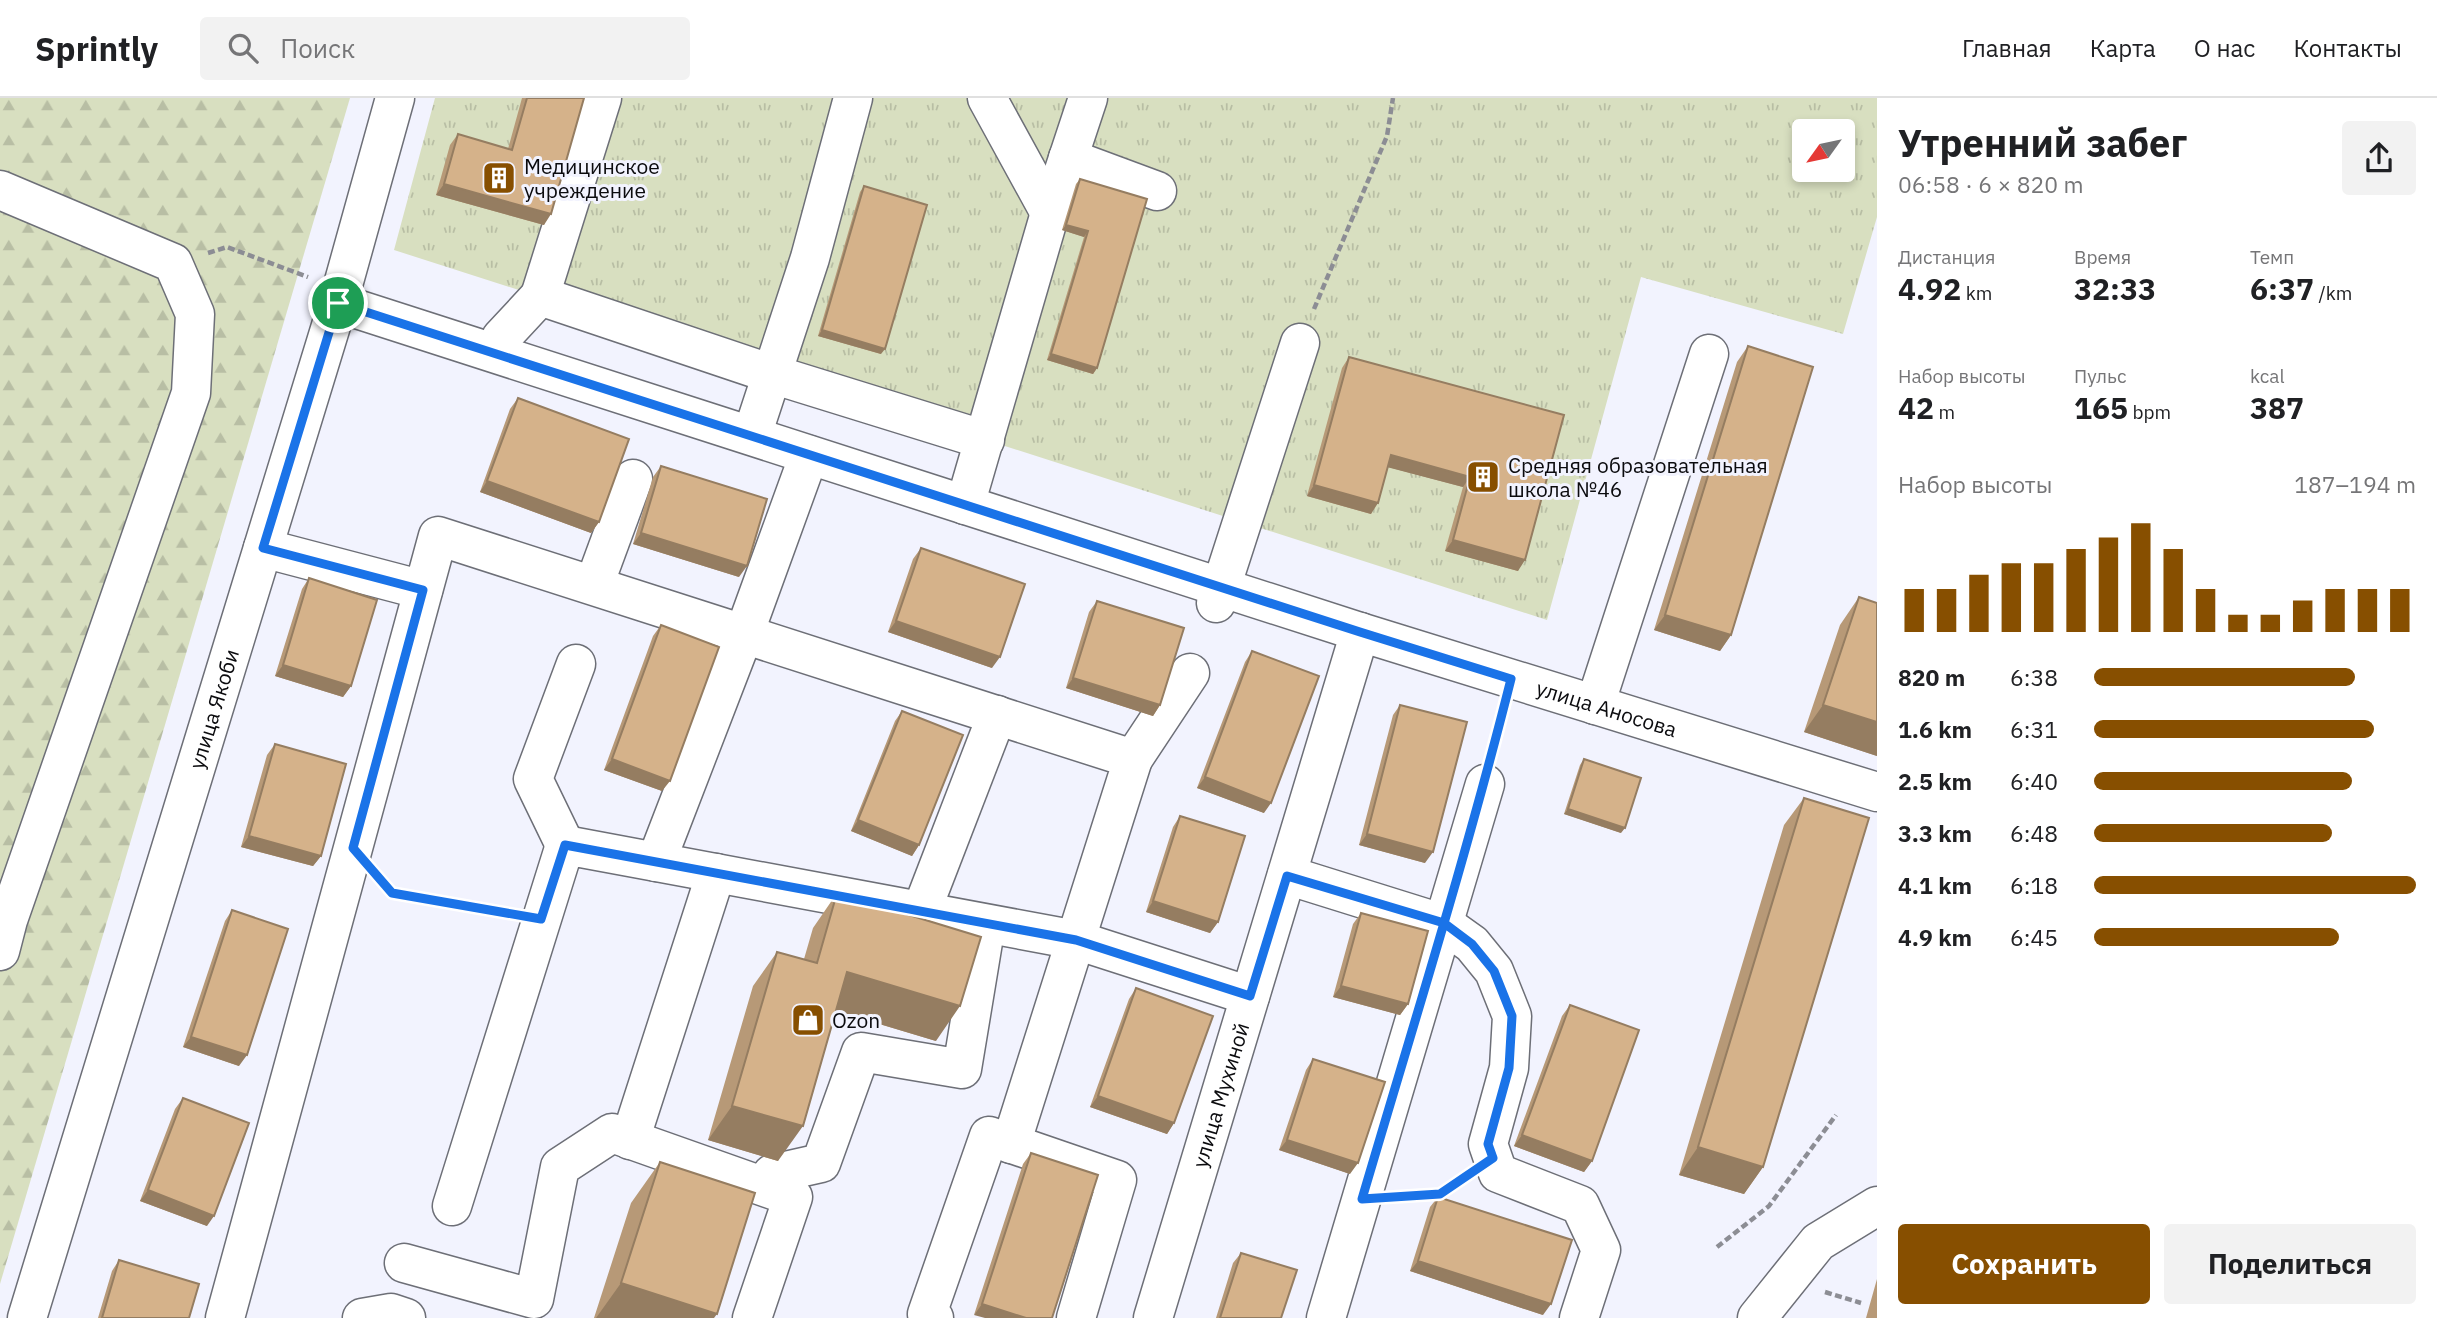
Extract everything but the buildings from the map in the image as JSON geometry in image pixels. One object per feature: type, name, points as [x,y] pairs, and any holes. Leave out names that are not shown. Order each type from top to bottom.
[{"type":"street","name":"улица Якоби","points":[[27,1318],[263,548],[329,292],[395,98]]},
{"type":"street","points":[[501,338],[540,296],[602,98]]},
{"type":"street","points":[[756,423],[810,258],[853,98]]},
{"type":"street","points":[[987,98],[1050,213]]},
{"type":"street","points":[[965,505],[1050,213],[1088,98]]},
{"type":"street","points":[[1068,158],[1157,191]]},
{"type":"street","points":[[0,190],[173,263],[195,314],[191,393],[8,920],[0,951]]},
{"type":"street","name":"улица Аносова","points":[[329,292],[965,505],[1218,595],[1360,632],[1877,792]]},
{"type":"street","points":[[540,296],[772,374],[985,440]]},
{"type":"street","points":[[1218,595],[1300,344]]},
{"type":"street","points":[[1595,705],[1709,354]]},
{"type":"street","points":[[656,862],[744,634],[809,454]]},
{"type":"street","points":[[594,586],[633,479]]},
{"type":"street","points":[[225,1318],[438,536],[1133,759]]},
{"type":"street","points":[[263,548],[423,590]]},
{"type":"street","name":"улица Мухиной","points":[[1153,1318],[1360,632]]},
{"type":"street","points":[[452,1206],[565,845],[533,779],[576,664]]},
{"type":"street","points":[[1011,1144],[1133,759],[1190,673]]},
{"type":"street","points":[[921,912],[997,715]]},
{"type":"street","points":[[1326,1318],[1485,784]]},
{"type":"street","points":[[565,845],[1076,940],[1250,996]]},
{"type":"street","points":[[630,1140],[716,873]]},
{"type":"street","points":[[1287,876],[1444,923],[1472,944],[1494,971],[1512,1016],[1509,1068],[1488,1144],[1498,1174],[1580,1205],[1601,1250],[1579,1318]]},
{"type":"street","points":[[772,1174],[821,1163],[861,1052],[962,1069],[986,923]]},
{"type":"street","points":[[404,1263],[534,1298],[560,1167],[612,1133],[793,1197],[752,1318]]},
{"type":"street","points":[[934,1318],[927,1314],[989,1136],[1117,1180],[1076,1318]]},
{"type":"street","points":[[1757,1318],[1818,1242],[1877,1206]]},
{"type":"street","points":[[362,1318],[391,1313],[406,1318]]},
{"type":"path","points":[[1300,344],[1387,136],[1393,98]]},
{"type":"path","points":[[227,247],[329,292]]},
{"type":"path","points":[[1485,784],[1511,679]]},
{"type":"path","points":[[353,848],[392,893],[541,919]]},
{"type":"path","points":[[1717,1247],[1769,1206],[1836,1115]]},
{"type":"path","points":[[1362,1199],[1440,1194],[1493,1158]]},
{"type":"green space","points":[[0,98],[350,98],[0,1284]]},
{"type":"green space","points":[[435,98],[1877,98],[1877,217],[1843,334],[1641,277],[1547,620],[394,250]]},
{"type":"place","name":"Медицинское учреждение","points":[[499,178]]},
{"type":"place","name":"Средняя образовательная школа №46","points":[[1483,477]]},
{"type":"place","name":"Ozon","points":[[808,1020]]},
{"type":"route","points":[[338,303],[263,548],[423,590],[353,848],[392,893],[541,919],[565,845],[1076,940],[1250,996],[1287,876],[1444,923],[1472,944],[1494,971],[1512,1016],[1509,1068],[1488,1144],[1493,1158],[1440,1194],[1362,1199],[1444,923],[1485,784],[1511,679],[338,303]]}]
